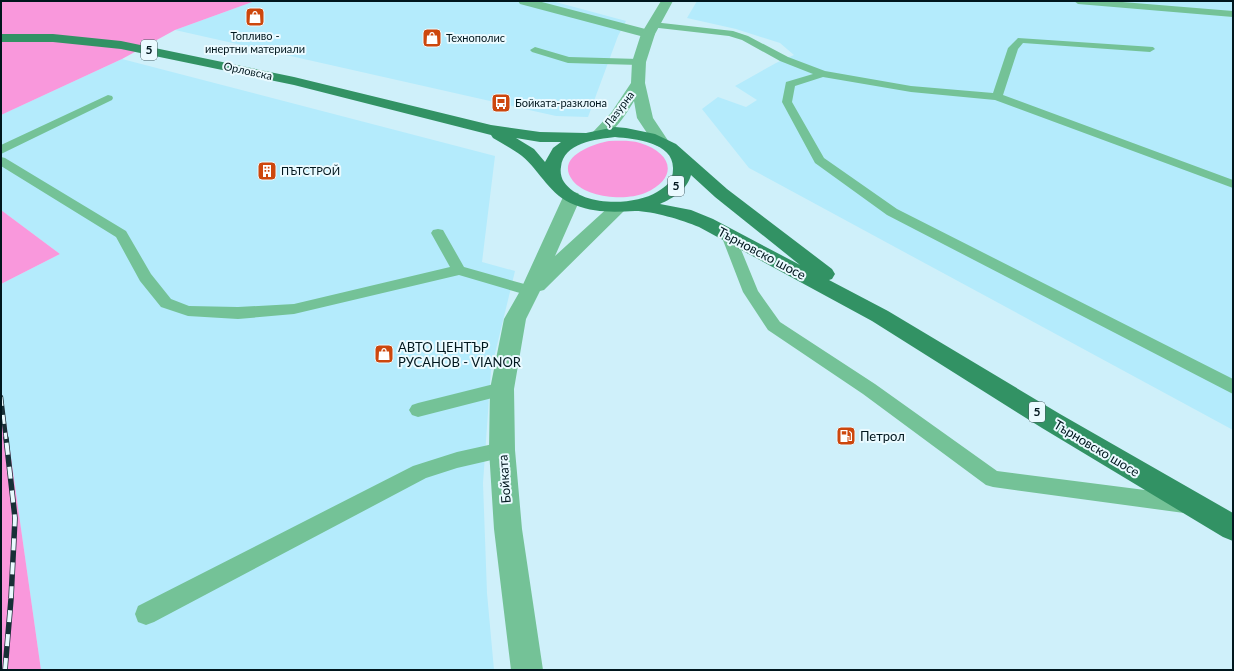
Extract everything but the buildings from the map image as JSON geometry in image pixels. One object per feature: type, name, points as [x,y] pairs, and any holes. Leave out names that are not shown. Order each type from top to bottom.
[{"type":"main road","name":"Орловска","points":[[1,38],[60,39],[121,44],[294,81],[491,130],[540,137],[592,135]]},
{"type":"main road","name":"Орловска","points":[[491,130],[528,153],[565,192]]},
{"type":"main road","name":"5","points":[[632,133],[661,142],[679,156],[683,168],[681,180],[672,191],[657,200],[628,207],[601,206],[586,203],[565,192],[552,176],[552,164],[558,153],[569,144],[592,135],[632,133]]},
{"type":"main road","name":"Търновско шосе","points":[[679,156],[721,193],[880,316]]},
{"type":"main road","name":"Търновско шосе","points":[[628,207],[684,214],[728,234],[880,316],[1051,421],[1233,528]]},
{"type":"street","points":[[524,1],[650,29]]},
{"type":"street","name":"Лазурна","points":[[661,142],[645,118],[638,83],[639,62],[650,29],[663,6]]},
{"type":"street","name":"Лазурна","points":[[592,135],[616,116],[638,83]]},
{"type":"street","name":"Бойката","points":[[527,670],[508,529],[502,450],[502,389],[515,319],[530,291],[565,192]]},
{"type":"street","name":"Бойката","points":[[530,291],[628,207]]},
{"type":"lane","points":[[1078,1],[1233,14]]},
{"type":"lane","points":[[650,29],[730,33],[745,38],[784,60],[823,74],[911,89],[997,97],[1233,184]]},
{"type":"lane","points":[[997,97],[1013,48],[1021,40],[1150,49]]},
{"type":"lane","points":[[534,50],[568,60],[639,62]]},
{"type":"lane","points":[[823,74],[790,84],[788,102],[819,160],[892,212],[1233,387]]},
{"type":"lane","points":[[1,150],[108,98]]},
{"type":"lane","points":[[1,161],[121,234],[145,277],[166,303],[188,311],[238,313],[294,309],[459,270],[530,291]]},
{"type":"lane","points":[[438,233],[459,270]]},
{"type":"lane","points":[[728,234],[751,292],[774,326],[869,389],[993,479],[1194,505]]},
{"type":"lane","points":[[418,410],[502,389]]},
{"type":"lane","points":[[146,614],[420,472],[457,460],[502,450]]},
{"type":"shaded area","points":[[1,1],[255,1],[175,30],[122,59],[1,115]]},
{"type":"shaded area","points":[[255,1],[552,1],[626,21],[618,36],[588,117],[556,116],[175,30]]},
{"type":"shaded area","points":[[697,1],[1233,1],[1233,430],[749,168],[702,109],[718,97],[746,107],[757,100],[735,86],[776,63],[794,55],[780,43],[736,29],[687,18]]},
{"type":"shaded area","points":[[122,59],[495,156],[482,262],[515,271],[491,370],[483,483],[487,593],[494,670],[41,670],[1,387],[1,284],[60,254],[1,210],[1,115]]},
{"type":"shaded area","points":[[609,141],[636,142],[651,147],[665,159],[668,166],[667,173],[663,180],[656,187],[645,193],[628,197],[597,194],[579,187],[568,173],[568,165],[578,153],[594,145]]},
{"type":"shaded area","points":[[1,210],[60,254],[1,284]]},
{"type":"shaded area","points":[[1,387],[41,670],[1,670]]},
{"type":"railway","points":[[1,397],[6,439]]},
{"type":"railway","points":[[5,670],[11,599],[15,518],[6,438]]},
{"type":"place","name":"Топливо - инертни материали","points":[[255,17]]},
{"type":"place","name":"Технополис","points":[[432,38]]},
{"type":"place","name":"Бойката-разклона","points":[[501,103]]},
{"type":"place","name":"ПЪТСТРОЙ","points":[[267,171]]},
{"type":"place","name":"АВТО ЦЕНТЪР РУСАНОВ - VIANOR","points":[[384,354]]},
{"type":"place","name":"Петрол","points":[[846,436]]}]
